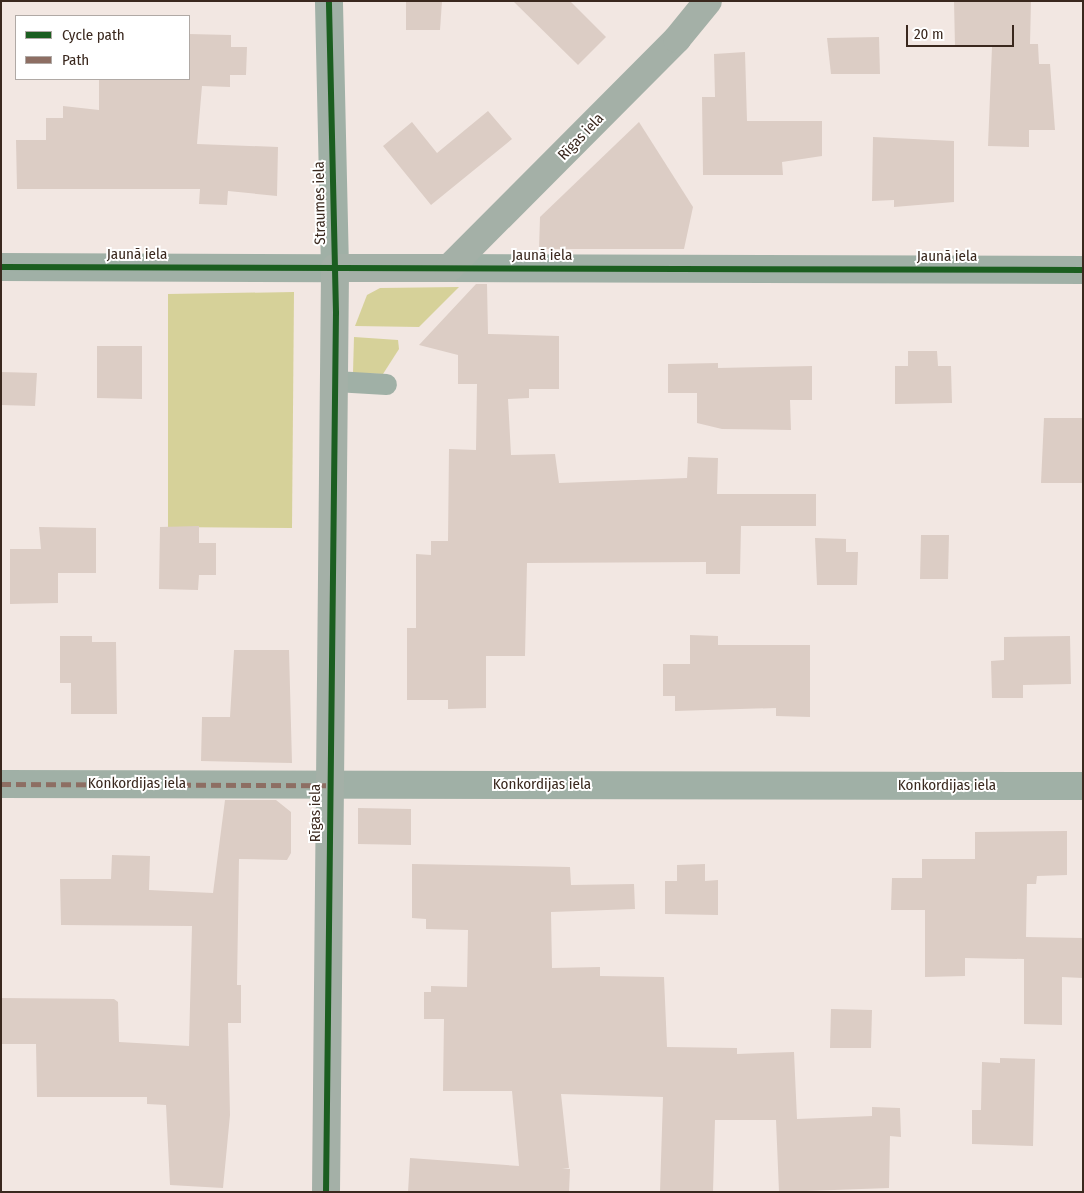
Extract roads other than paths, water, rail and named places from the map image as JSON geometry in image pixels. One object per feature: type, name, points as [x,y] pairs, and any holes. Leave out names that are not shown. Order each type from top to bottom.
[{"type":"street","name":"Straumes iela","points":[[330,1],[335,268],[334,434]]},
{"type":"street","name":"Rīgas iela","points":[[450,268],[670,46],[708,1]]},
{"type":"street","name":"Jaunā iela","points":[[1,267],[1083,270]]},
{"type":"street","name":"Rīgas iela","points":[[326,1192],[334,434]]},
{"type":"street","name":"Konkordijas iela","points":[[1,784],[1083,786]]},
{"type":"lane","points":[[335,380],[386,384]]}]
